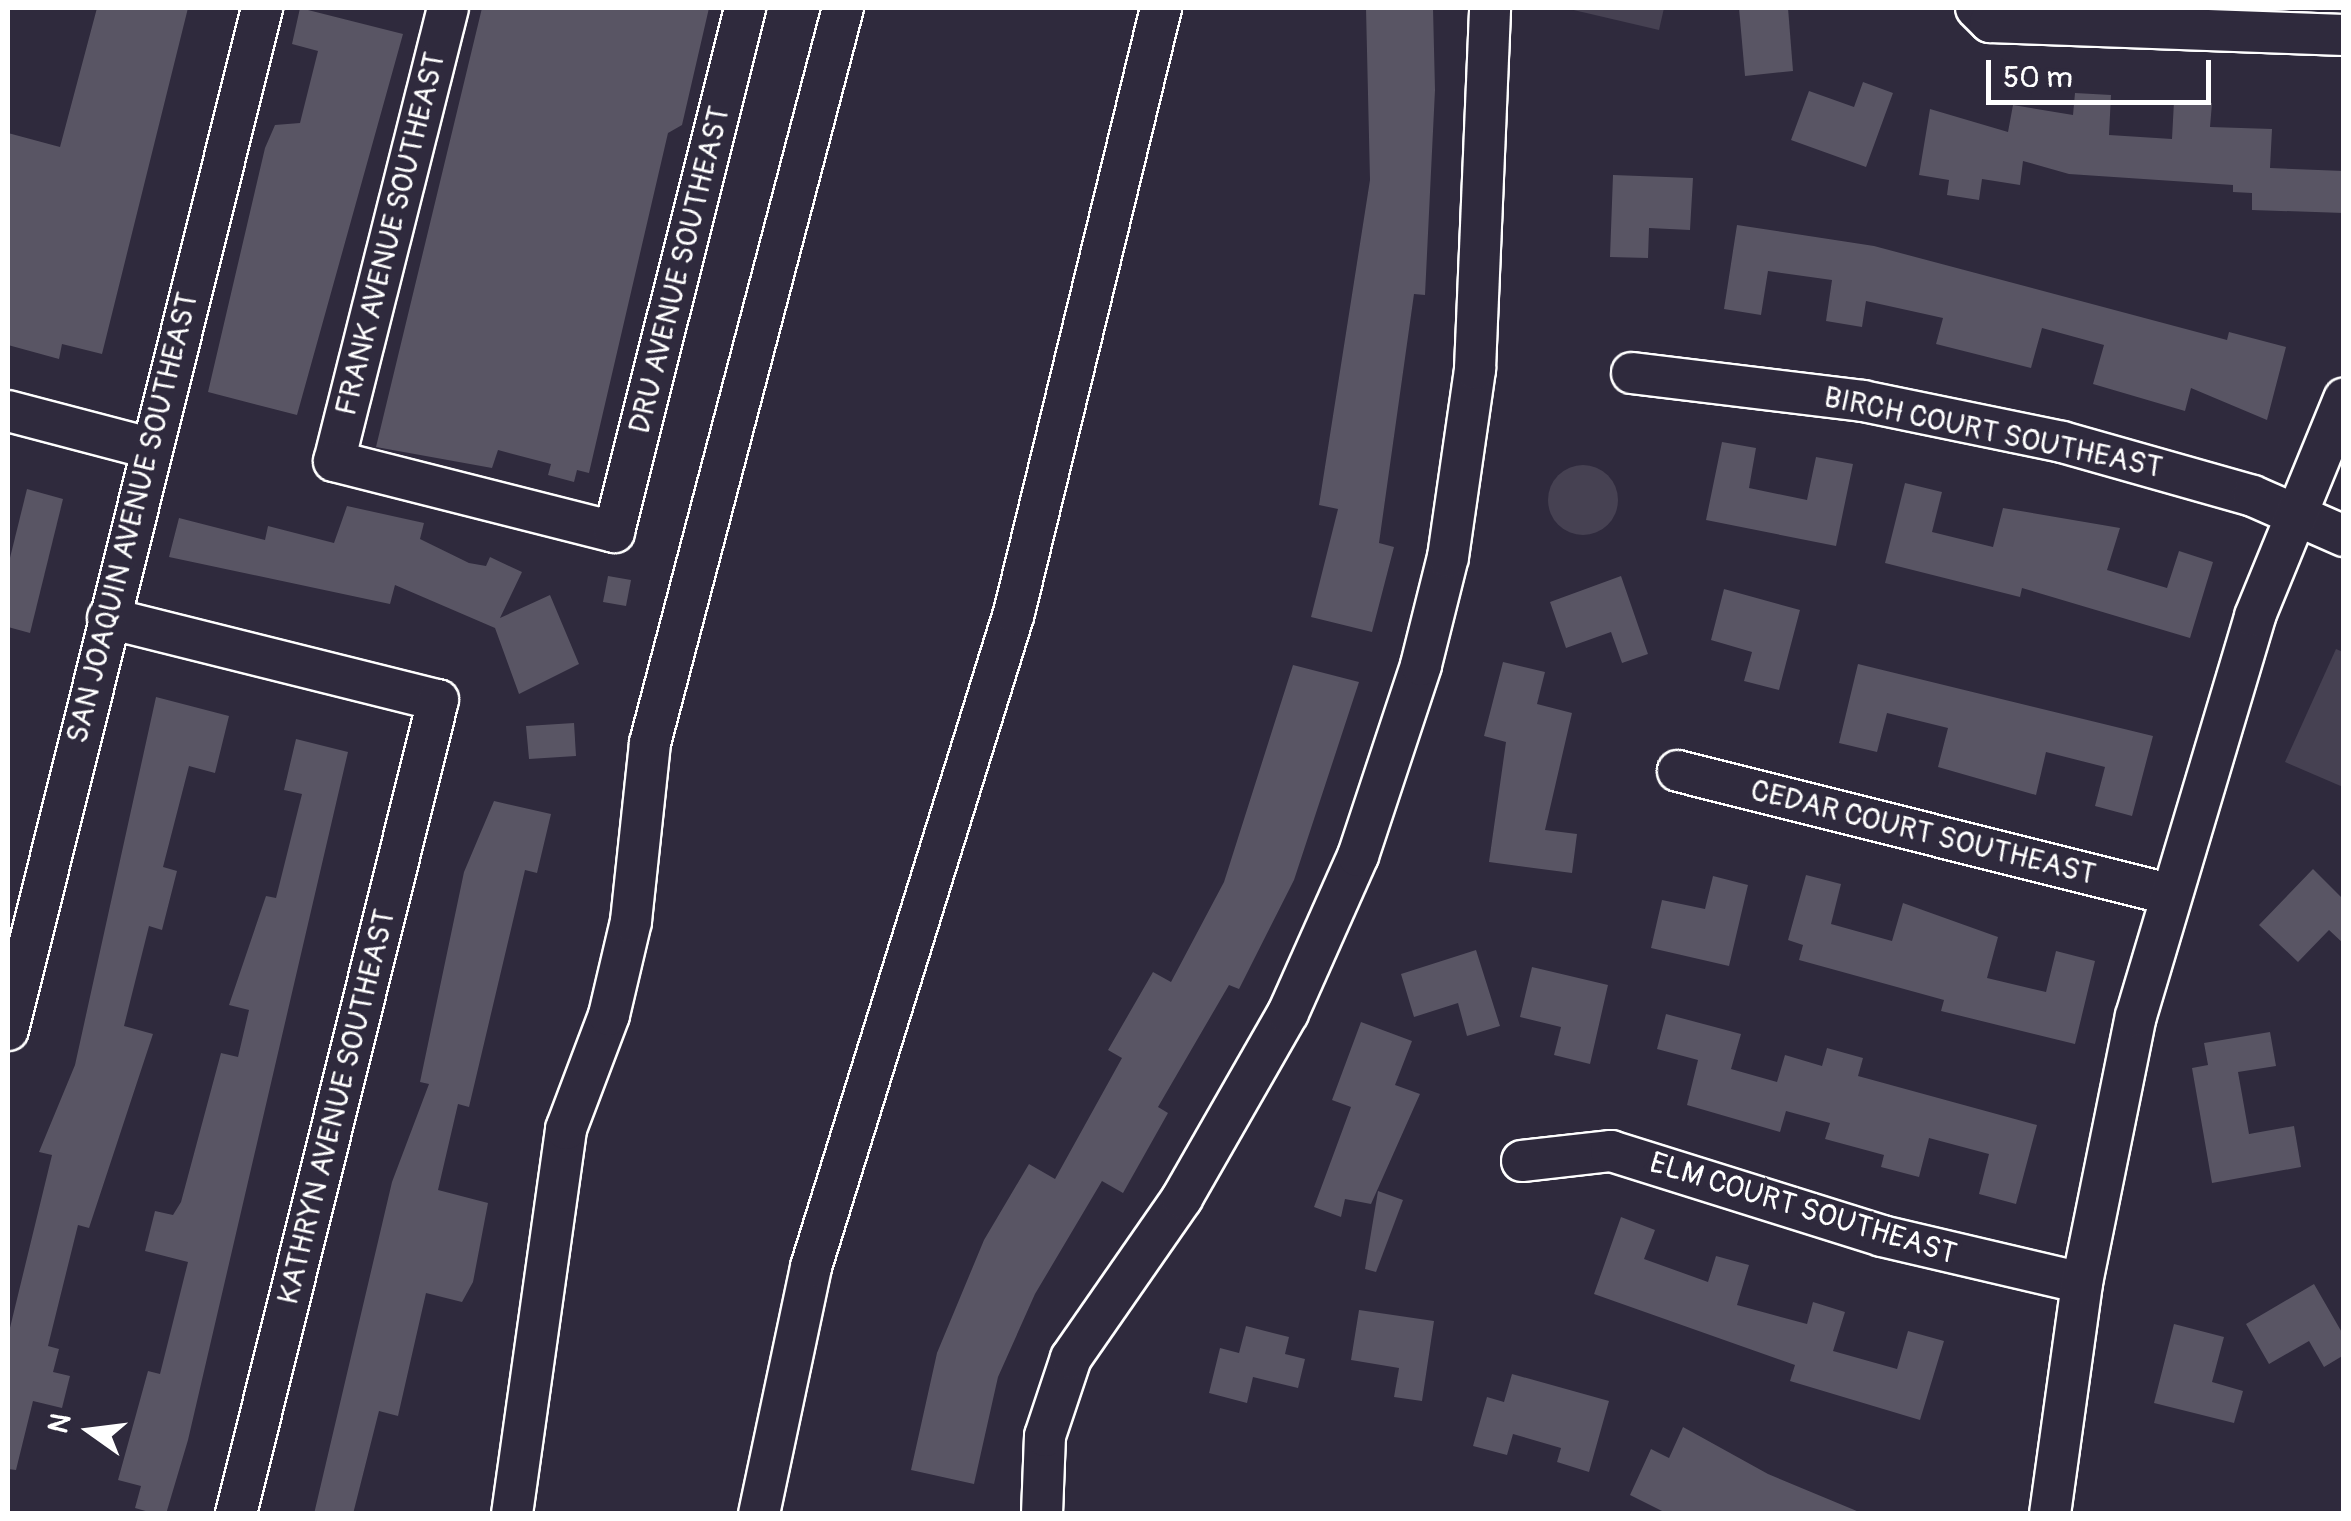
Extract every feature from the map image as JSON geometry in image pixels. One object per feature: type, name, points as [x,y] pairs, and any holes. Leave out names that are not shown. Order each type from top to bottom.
[{"type":"street","name":"SAN JOAQUIN AVENUE SOUTHEAST","points":[[8,1030],[149,448],[262,8]]},
{"type":"street","name":"FRANK AVENUE SOUTHEAST","points":[[448,8],[334,462],[614,532]]},
{"type":"street","name":"DRU AVENUE SOUTHEAST","points":[[614,532],[745,8]]},
{"type":"street","points":[[512,1514],[566,1129],[610,1016],[632,921],[650,743],[843,8]]},
{"type":"street","points":[[759,1514],[811,1267],[1014,613],[1161,8]]},
{"type":"street","points":[[1042,1514],[1045,1436],[1072,1358],[1191,1183],[1288,1013],[1358,856],[1421,665],[1448,557],[1475,369],[1490,8]]},
{"type":"street","points":[[1976,8],[1990,22],[2344,35]]},
{"type":"street","name":"BIRCH COURT SOUTHEAST","points":[[1632,374],[1964,421],[2168,470],[2296,514],[2344,536]]},
{"type":"street","points":[[2050,1514],[2082,1284],[2168,894],[2296,514],[2344,398]]},
{"type":"street","points":[[8,411],[149,448]]},
{"type":"street","name":"KATHRYN AVENUE SOUTHEAST","points":[[108,618],[438,700],[236,1514]]},
{"type":"street","name":"CEDAR COURT SOUTHEAST","points":[[1678,771],[2168,894]]},
{"type":"street","name":"ELM COURT SOUTHEAST","points":[[1522,1161],[1611,1151],[1882,1236],[2082,1284]]},
{"type":"shaded area","points":[[1565,8],[1664,8],[1659,30]]},
{"type":"shaded area","points":[[1583,465],[1608,475],[1618,500],[1608,525],[1583,535],[1558,525],[1548,500],[1558,475]]},
{"type":"shaded area","points":[[2336,649],[2343,652],[2343,787],[2285,762]]},
{"type":"building","points":[[97,8],[188,8],[102,354],[62,344],[59,359],[8,345],[8,133],[60,147]]},
{"type":"building","points":[[300,8],[403,34],[297,415],[208,392],[265,148],[275,125],[300,123],[318,51],[292,44]]},
{"type":"building","points":[[482,8],[709,8],[682,125],[668,133],[589,473],[577,470],[574,482],[548,475],[551,464],[498,450],[492,468],[376,447]]},
{"type":"building","points":[[1366,8],[1433,8],[1435,90],[1425,295],[1414,294],[1379,543],[1394,547],[1372,632],[1311,617],[1338,509],[1319,505],[1370,180]]},
{"type":"building","points":[[1739,8],[1788,8],[1793,71],[1745,76]]},
{"type":"building","points":[[1863,82],[1893,93],[1866,167],[1791,140],[1809,91],[1854,107]]},
{"type":"building","points":[[2075,93],[2111,95],[2109,135],[2172,139],[2174,101],[2212,103],[2210,127],[2272,129],[2270,168],[2344,171],[2344,213],[2252,210],[2252,193],[2233,192],[2233,185],[2069,174],[2023,161],[2020,185],[1982,179],[1979,200],[1947,195],[1949,180],[1919,175],[1930,109],[2008,132],[2013,105],[2073,115]]},
{"type":"building","points":[[1613,175],[1693,178],[1690,230],[1649,228],[1648,258],[1610,257]]},
{"type":"building","points":[[1737,225],[1874,246],[2227,340],[2229,332],[2286,347],[2267,420],[2191,388],[2185,411],[2093,384],[2104,345],[2042,328],[2031,368],[1936,344],[1943,318],[1866,301],[1862,327],[1826,321],[1832,280],[1768,271],[1761,315],[1724,309]]},
{"type":"building","points":[[1722,442],[1756,448],[1749,488],[1807,500],[1816,457],[1853,464],[1836,546],[1706,520]]},
{"type":"building","points":[[1905,483],[1942,492],[1932,532],[1993,547],[2003,508],[2120,528],[2107,570],[2167,588],[2179,551],[2213,562],[2190,638],[2022,588],[2020,597],[1885,563]]},
{"type":"building","points":[[27,489],[63,499],[30,633],[8,627],[8,566]]},
{"type":"building","points":[[347,506],[424,523],[420,539],[469,563],[486,566],[490,557],[522,572],[500,618],[550,595],[579,664],[519,694],[495,628],[395,585],[390,604],[169,557],[179,518],[265,540],[268,526],[334,543]]},
{"type":"building","points":[[608,576],[631,580],[626,606],[603,602]]},
{"type":"building","points":[[1621,576],[1648,654],[1622,663],[1611,632],[1566,648],[1550,602]]},
{"type":"building","points":[[1724,589],[1800,610],[1779,690],[1744,681],[1752,652],[1711,640]]},
{"type":"building","points":[[1503,662],[1545,672],[1537,704],[1572,713],[1545,830],[1577,834],[1572,873],[1489,862],[1506,742],[1484,736]]},
{"type":"building","points":[[1858,664],[2153,736],[2132,816],[2095,806],[2105,767],[2046,752],[2036,795],[1938,767],[1948,728],[1887,713],[1877,752],[1839,743]]},
{"type":"building","points":[[1293,665],[1359,682],[1294,880],[1239,989],[1229,985],[1158,1107],[1168,1113],[1123,1193],[1102,1181],[1035,1294],[998,1377],[974,1484],[911,1470],[937,1353],[984,1240],[1029,1164],[1055,1179],[1122,1058],[1108,1050],[1153,972],[1171,982],[1224,882]]},
{"type":"building","points":[[156,697],[229,716],[215,773],[189,766],[163,867],[177,871],[162,930],[149,926],[124,1026],[153,1034],[89,1228],[78,1225],[48,1346],[59,1349],[53,1372],[70,1376],[62,1408],[33,1401],[16,1470],[8,1469],[8,1336],[52,1155],[39,1152],[75,1065]]},
{"type":"building","points":[[574,723],[576,756],[529,759],[526,726]]},
{"type":"building","points":[[296,739],[348,752],[188,1440],[166,1514],[156,1514],[135,1508],[141,1486],[118,1480],[148,1371],[160,1374],[188,1262],[145,1251],[155,1211],[173,1215],[181,1202],[221,1053],[238,1057],[249,1010],[229,1005],[266,896],[276,898],[302,794],[284,790]]},
{"type":"building","points":[[494,801],[551,814],[537,873],[525,870],[469,1107],[458,1104],[438,1190],[488,1203],[473,1282],[462,1302],[426,1293],[398,1416],[379,1411],[353,1514],[314,1514],[392,1182],[429,1084],[420,1082],[464,872]]},
{"type":"building","points":[[2313,869],[2344,900],[2344,944],[2329,930],[2298,962],[2259,925]]},
{"type":"building","points":[[1806,875],[1841,884],[1831,924],[1892,941],[1903,903],[1998,937],[1987,978],[2046,992],[2056,951],[2095,961],[2075,1044],[1941,1011],[1944,1000],[1799,960],[1803,945],[1788,940]]},
{"type":"building","points":[[1713,876],[1748,885],[1729,966],[1651,948],[1662,900],[1705,909]]},
{"type":"building","points":[[1476,950],[1500,1026],[1467,1036],[1458,1003],[1414,1017],[1401,974]]},
{"type":"building","points":[[1532,967],[1608,985],[1590,1064],[1554,1055],[1561,1027],[1520,1017]]},
{"type":"building","points":[[1666,1014],[1741,1034],[1731,1069],[1777,1082],[1785,1055],[1822,1066],[1827,1048],[1863,1058],[1858,1076],[2037,1125],[2016,1204],[1979,1194],[1989,1154],[1929,1138],[1919,1177],[1881,1167],[1884,1155],[1825,1139],[1830,1123],[1786,1111],[1780,1132],[1687,1105],[1698,1060],[1657,1049]]},
{"type":"building","points":[[1361,1022],[1412,1041],[1395,1085],[1420,1094],[1371,1204],[1345,1199],[1341,1217],[1314,1207],[1351,1107],[1332,1100]]},
{"type":"building","points":[[2270,1032],[2276,1066],[2238,1072],[2249,1134],[2294,1126],[2301,1167],[2212,1183],[2192,1068],[2208,1065],[2204,1043]]},
{"type":"building","points":[[1378,1191],[1403,1200],[1376,1272],[1365,1269]]},
{"type":"building","points":[[1621,1217],[1655,1230],[1644,1259],[1708,1282],[1716,1256],[1749,1265],[1737,1305],[1807,1324],[1813,1302],[1845,1312],[1833,1351],[1897,1369],[1908,1331],[1944,1341],[1920,1420],[1790,1381],[1795,1365],[1594,1294]]},
{"type":"building","points":[[2314,1284],[2344,1336],[2344,1355],[2324,1367],[2309,1341],[2269,1364],[2246,1324]]},
{"type":"building","points":[[1359,1310],[1434,1321],[1422,1401],[1394,1397],[1399,1368],[1351,1360]]},
{"type":"building","points":[[2174,1324],[2224,1337],[2212,1382],[2243,1391],[2234,1423],[2154,1403]]},
{"type":"building","points":[[1246,1326],[1289,1337],[1285,1354],[1305,1359],[1298,1388],[1253,1377],[1247,1403],[1209,1393],[1220,1348],[1239,1353]]},
{"type":"building","points":[[1512,1374],[1609,1401],[1589,1472],[1557,1462],[1561,1448],[1513,1434],[1507,1455],[1473,1446],[1487,1397],[1504,1402]]},
{"type":"building","points":[[1683,1427],[1768,1474],[1864,1514],[1668,1514],[1630,1495],[1651,1449],[1669,1458]]}]
